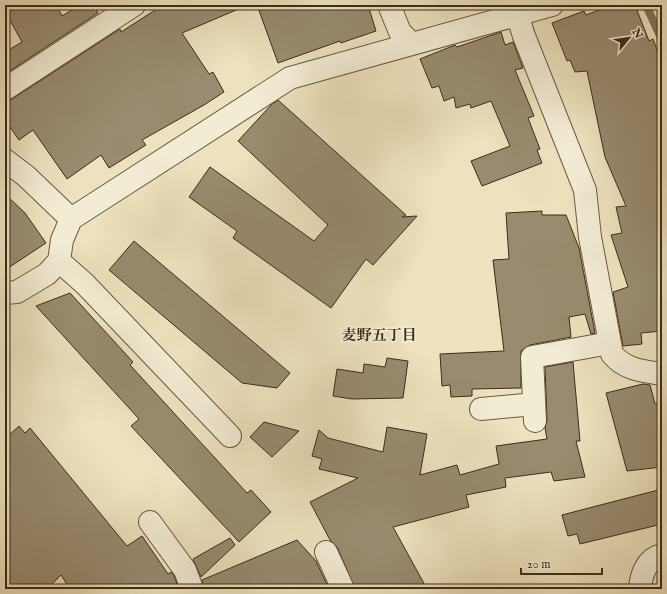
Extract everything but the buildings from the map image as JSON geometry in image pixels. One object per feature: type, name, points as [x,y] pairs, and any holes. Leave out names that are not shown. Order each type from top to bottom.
[{"type":"street","points":[[5,89],[134,5]]},
{"type":"street","points":[[389,5],[400,32],[411,43]]},
{"type":"street","points":[[5,293],[17,292],[47,274],[58,262],[62,240],[71,218],[290,78],[411,43],[552,5]]},
{"type":"street","points":[[517,14],[524,36],[584,190],[592,244],[612,354],[618,361],[631,369],[662,374]]},
{"type":"street","points":[[5,160],[26,176],[71,218]]},
{"type":"street","points":[[58,262],[85,284],[230,436]]},
{"type":"street","points":[[481,409],[534,413],[532,357],[610,343]]},
{"type":"street","points":[[150,522],[185,570],[192,589]]},
{"type":"street","points":[[326,552],[343,589]]},
{"type":"street","points":[[640,589],[641,574],[647,566],[662,555]]},
{"type":"waterway","points":[[646,5],[662,40]]},
{"type":"district","name":"麦野五丁目","points":[[379,335]]}]
